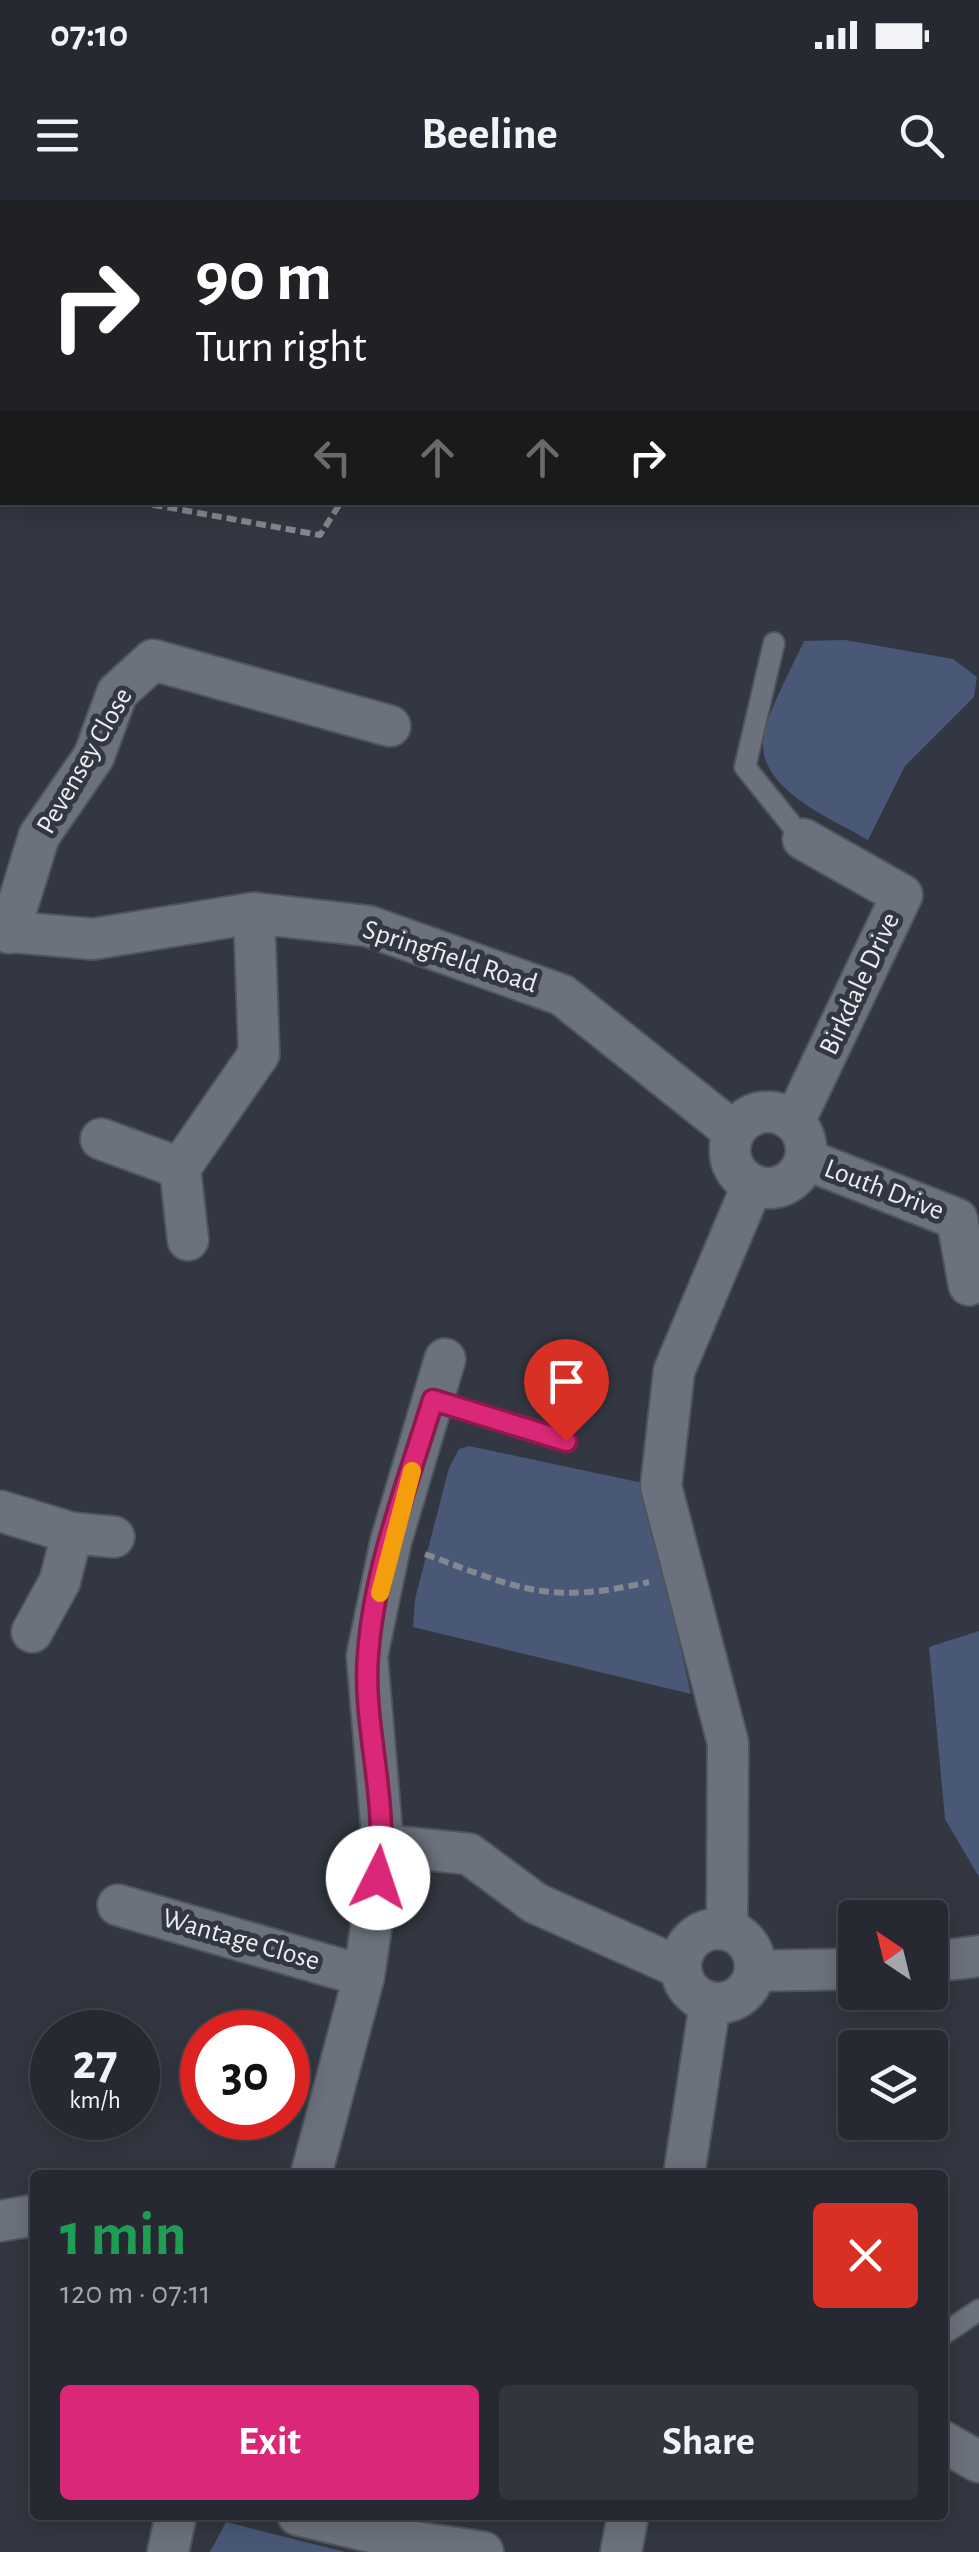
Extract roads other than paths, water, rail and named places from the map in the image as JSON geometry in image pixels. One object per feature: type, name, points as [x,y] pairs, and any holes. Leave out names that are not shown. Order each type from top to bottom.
[{"type":"street","name":"Pevensey Close","points":[[4,932],[40,836],[94,756],[117,693],[153,660],[390,726]]},
{"type":"street","name":"Birkdale Drive","points":[[800,1141],[902,895],[804,838]]},
{"type":"street","name":"Springfield Road","points":[[4,932],[93,939],[254,914],[368,926],[562,994],[734,1132]]},
{"type":"street","points":[[188,1240],[180,1168],[259,1054],[254,914]]},
{"type":"street","points":[[767,1112],[800,1141],[800,1172],[778,1188],[752,1186],[733,1167],[729,1154],[734,1132],[742,1121],[767,1112]]},
{"type":"street","points":[[101,1138],[180,1168]]},
{"type":"street","name":"Louth Drive","points":[[800,1141],[957,1219],[970,1284]]},
{"type":"street","points":[[727,1930],[728,1742],[661,1486],[674,1372],[752,1186]]},
{"type":"street","points":[[312,2170],[364,1976],[384,1845],[367,1656],[391,1542],[445,1358]]},
{"type":"street","points":[[0,1511],[72,1534],[114,1537]]},
{"type":"street","points":[[32,1632],[60,1582],[72,1534]]},
{"type":"street","points":[[384,1845],[469,1854],[535,1903],[681,1968]]},
{"type":"street","name":"Wantage Close","points":[[118,1904],[364,1976]]},
{"type":"street","points":[[727,1930],[748,1944],[755,1970],[744,1993],[733,2000],[710,2002],[688,1989],[681,1968],[688,1944],[698,1934],[727,1930]]},
{"type":"street","points":[[948,1960],[979,1956]]},
{"type":"street","points":[[755,1970],[838,1968]]},
{"type":"street","points":[[685,2170],[710,2002]]},
{"type":"street","points":[[0,2221],[30,2216]]},
{"type":"street","points":[[948,2444],[979,2462]]},
{"type":"street","points":[[168,2552],[175,2520]]},
{"type":"street","points":[[320,2520],[415,2542],[483,2552]]},
{"type":"street","points":[[621,2552],[627,2520]]},
{"type":"lane","points":[[774,643],[745,767],[804,838]]},
{"type":"lane","points":[[433,1400],[566,1441]]},
{"type":"lane","points":[[948,2332],[979,2310]]}]
